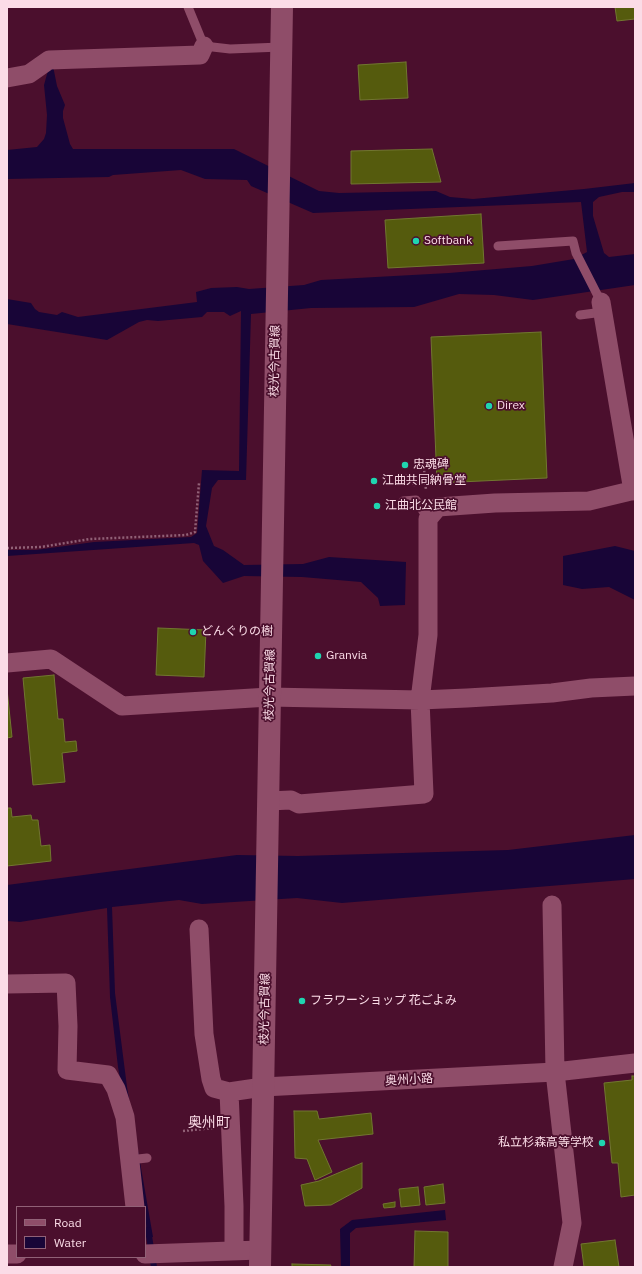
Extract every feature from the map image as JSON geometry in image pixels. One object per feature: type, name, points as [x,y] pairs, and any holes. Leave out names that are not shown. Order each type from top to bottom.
[{"type":"main road","name":"枝光今古賀線","points":[[260,1259],[282,7]]},
{"type":"street","points":[[7,78],[28,74],[49,60],[200,55],[204,46]]},
{"type":"street","points":[[268,801],[291,800],[299,804],[424,794],[420,700],[428,634],[432,515],[438,507],[495,503],[589,501],[634,490],[602,307]]},
{"type":"street","points":[[7,663],[52,659],[122,706],[269,697],[420,700],[552,693],[591,688],[635,686]]},
{"type":"street","points":[[552,905],[555,1072],[572,1223],[563,1267]]},
{"type":"street","points":[[199,929],[204,1034],[211,1079],[214,1088],[229,1092],[229,1126],[234,1206],[234,1251]]},
{"type":"street","points":[[7,984],[66,984],[68,1026],[67,1070],[108,1076],[116,1090],[138,1159],[135,1206]]},
{"type":"street","name":"奥州小路","points":[[229,1092],[263,1087],[555,1072],[635,1063]]},
{"type":"street","points":[[149,1254],[234,1251],[260,1259]]},
{"type":"lane","points":[[188,7],[204,46],[230,49],[281,47]]},
{"type":"lane","points":[[498,246],[573,241],[576,253],[602,307],[580,315]]},
{"type":"lane","points":[[403,501],[416,500],[432,515]]},
{"type":"path","points":[[423,459],[427,493],[432,515]]},
{"type":"path","points":[[397,476],[413,475],[416,500]]},
{"type":"path","points":[[7,548],[41,547],[90,539],[186,535],[195,532],[199,483]]},
{"type":"path","points":[[183,1131],[229,1126]]},
{"type":"water","points":[[53,66],[57,86],[65,105],[63,118],[70,144],[73,149],[234,149],[319,191],[339,193],[436,191],[450,197],[473,199],[635,183],[635,192],[622,192],[599,197],[593,202],[593,216],[604,253],[609,257],[635,254],[635,285],[533,300],[494,295],[459,294],[414,307],[311,308],[251,314],[246,480],[218,480],[212,488],[206,526],[214,546],[223,550],[244,565],[303,564],[329,557],[406,562],[405,605],[380,606],[378,598],[361,582],[302,577],[244,576],[223,583],[203,561],[199,545],[194,543],[7,556],[7,550],[36,550],[94,542],[191,537],[197,533],[202,470],[239,471],[241,311],[230,316],[224,312],[207,312],[202,317],[158,321],[147,320],[139,322],[107,340],[7,324],[7,299],[31,303],[39,312],[57,315],[62,312],[78,317],[197,302],[196,292],[211,288],[237,287],[249,289],[304,285],[321,280],[449,273],[532,266],[574,259],[587,252],[581,202],[313,213],[251,186],[247,180],[205,179],[181,170],[113,175],[109,177],[7,179],[7,150],[37,147],[44,139],[46,133],[47,115],[44,85],[49,67]]},
{"type":"water","points":[[615,546],[635,551],[635,600],[609,587],[582,589],[563,585],[563,556]]},
{"type":"water","points":[[635,835],[635,879],[342,903],[297,898],[202,904],[179,900],[112,907],[115,993],[127,1087],[153,1237],[147,1238],[146,1206],[143,1206],[118,1067],[110,997],[107,908],[20,922],[7,921],[7,885],[237,855],[298,856],[508,850]]},
{"type":"water","points":[[445,1210],[446,1220],[356,1228],[350,1233],[350,1267],[341,1267],[340,1229],[352,1220]]},
{"type":"building","points":[[615,7],[635,7],[635,19],[617,21]]},
{"type":"building","points":[[406,62],[408,98],[360,100],[358,65]]},
{"type":"building","points":[[432,149],[441,182],[351,184],[351,151]]},
{"type":"building","points":[[481,214],[484,263],[388,268],[385,220]]},
{"type":"building","points":[[541,332],[547,478],[437,483],[431,337]]},
{"type":"building","points":[[158,628],[206,630],[204,677],[156,675]]},
{"type":"building","points":[[54,675],[58,719],[63,719],[65,742],[76,741],[77,751],[62,753],[65,782],[33,785],[23,678]]},
{"type":"building","points":[[7,689],[12,737],[7,738]]},
{"type":"building","points":[[7,808],[11,808],[12,817],[31,815],[32,820],[38,820],[41,846],[50,845],[51,861],[7,866]]},
{"type":"building","points":[[632,1076],[635,1076],[635,1195],[621,1197],[618,1163],[612,1163],[604,1083],[632,1080]]},
{"type":"building","points":[[294,1111],[317,1111],[319,1119],[371,1113],[373,1134],[318,1140],[332,1172],[315,1180],[307,1159],[295,1158]]},
{"type":"building","points":[[362,1163],[362,1188],[331,1205],[305,1206],[301,1185],[319,1181]]},
{"type":"building","points":[[443,1184],[445,1203],[426,1205],[424,1187]]},
{"type":"building","points":[[418,1187],[420,1205],[401,1207],[399,1189]]},
{"type":"building","points":[[395,1202],[395,1207],[384,1208],[383,1204]]},
{"type":"building","points":[[415,1231],[448,1232],[448,1267],[414,1267]]},
{"type":"building","points":[[615,1240],[619,1267],[584,1267],[581,1244]]},
{"type":"building","points":[[292,1264],[331,1265],[330,1267],[292,1267]]},
{"type":"waterway","points":[[148,1230],[154,1267]]},
{"type":"place","name":"Softbank","points":[[416,241]]},
{"type":"place","name":"Direx","points":[[489,406]]},
{"type":"place","name":"忠魂碑","points":[[405,465]]},
{"type":"place","name":"江曲共同納骨堂","points":[[374,481]]},
{"type":"place","name":"江曲北公民館","points":[[377,506]]},
{"type":"place","name":"どんぐりの樹","points":[[193,632]]},
{"type":"place","name":"Granvia","points":[[318,656]]},
{"type":"place","name":"フラワーショップ 花ごよみ","points":[[302,1001]]},
{"type":"place","name":"私立杉森高等学校","points":[[602,1143]]},
{"type":"district","name":"奥州町","points":[[209,1123]]}]
